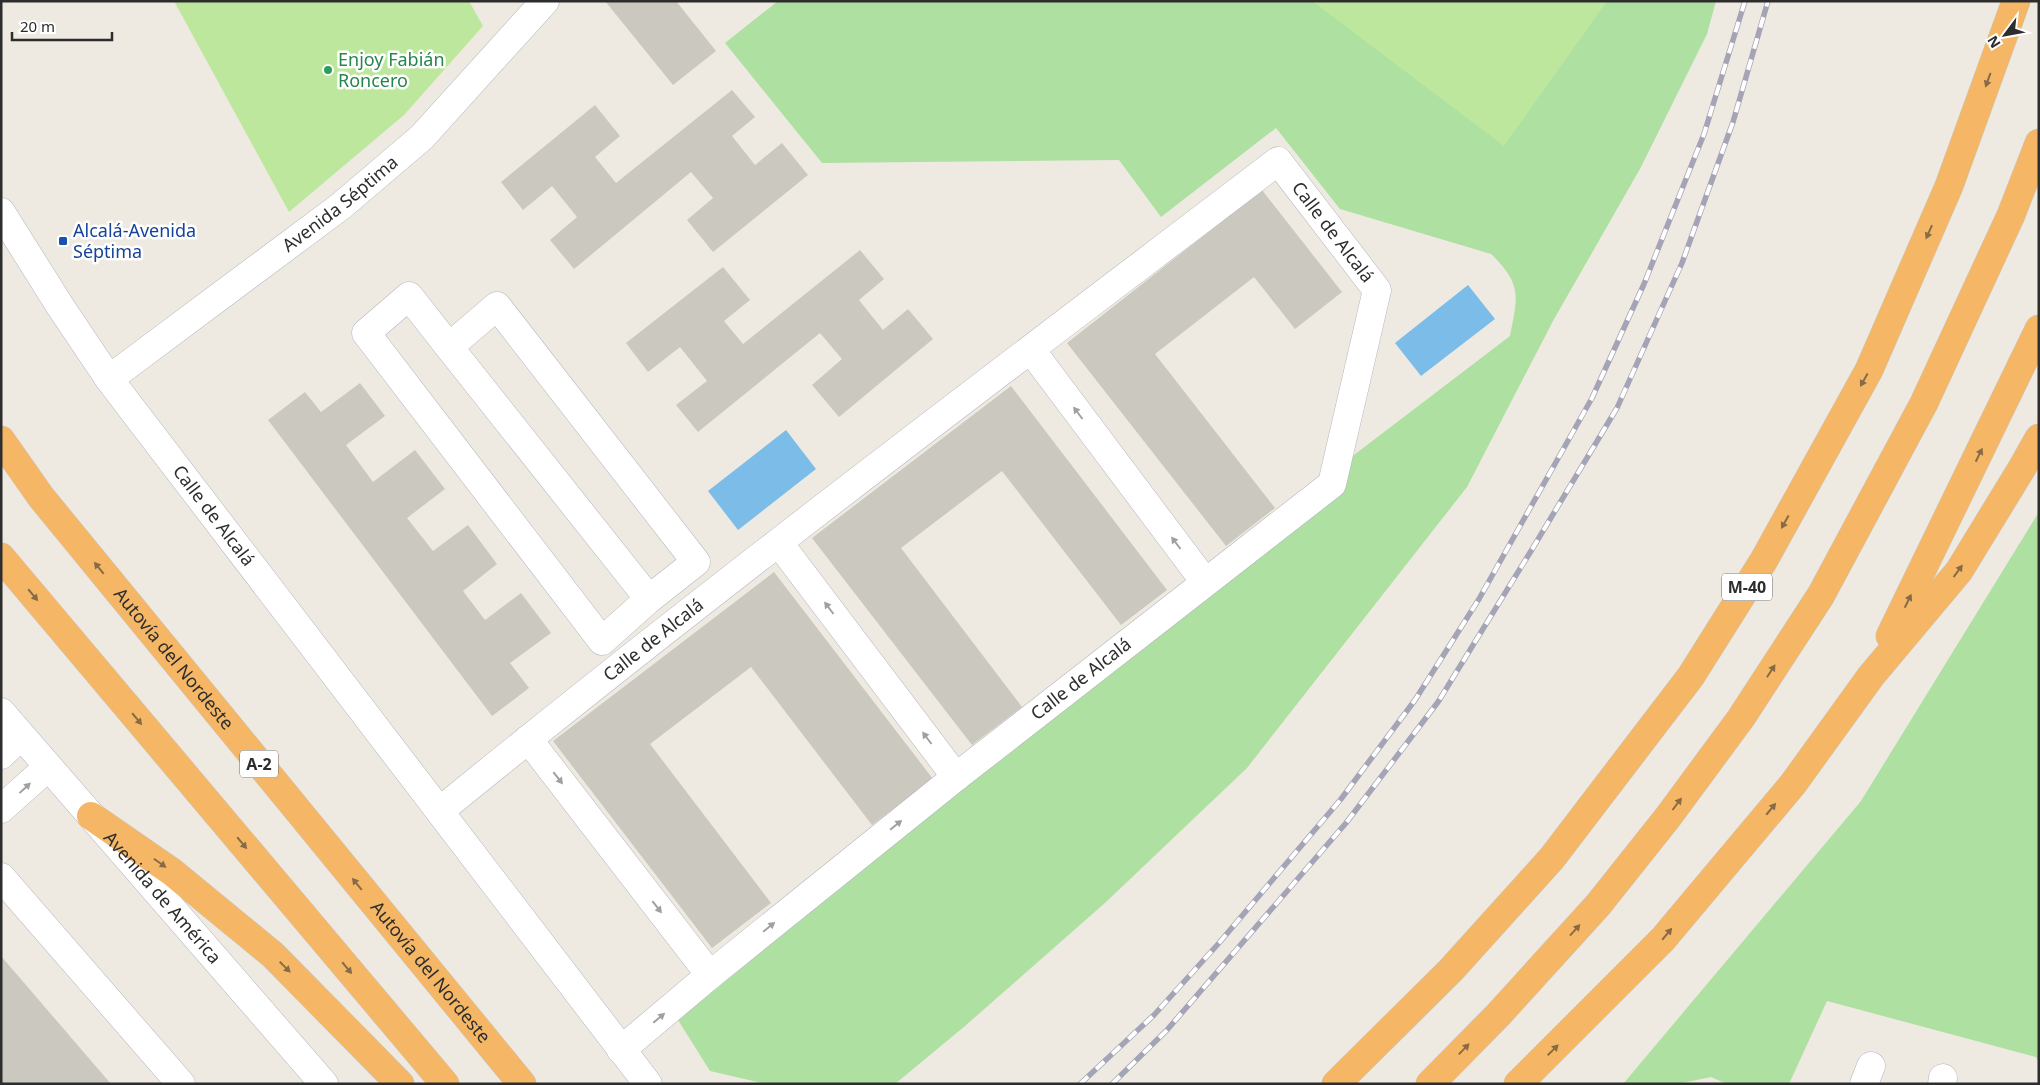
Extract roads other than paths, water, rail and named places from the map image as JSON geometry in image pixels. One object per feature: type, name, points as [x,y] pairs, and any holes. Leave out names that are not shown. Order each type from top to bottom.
[{"type":"highway","name":"M-40","points":[[1336,1084],[1451,970],[1552,858],[1691,676],[1754,577],[1869,370],[1949,186],[2016,1]]},
{"type":"highway","points":[[1430,1084],[1498,1015],[1598,905],[1668,817],[1742,718],[1821,595],[1924,403],[2011,215],[2039,143]]},
{"type":"highway","points":[[1871,676],[2039,329]]},
{"type":"highway","points":[[1518,1084],[1663,939],[1793,784],[1871,676],[1959,571],[2039,438]]},
{"type":"highway","name":"Autovía del Nordeste","points":[[1,440],[41,497],[522,1084]]},
{"type":"highway","points":[[1,557],[445,1084]]},
{"type":"highway","points":[[91,816],[172,872],[273,955],[400,1084]]},
{"type":"street","name":"Avenida Séptima","points":[[109,379],[341,206],[422,137],[545,1]]},
{"type":"street","name":"Calle de Alcalá","points":[[441,810],[528,739],[779,542],[1278,161],[1371,282],[1377,290],[1332,484],[956,777],[710,975],[621,1050]]},
{"type":"street","name":"Calle de Alcalá","points":[[1,212],[60,306],[109,379],[441,810],[648,1084]]},
{"type":"street","points":[[449,348],[496,306],[696,562],[649,599],[602,641],[366,333],[409,296],[449,348],[649,599]]},
{"type":"street","points":[[1030,350],[1206,582]]},
{"type":"street","points":[[779,542],[956,777]]},
{"type":"street","name":"Avenida de América","points":[[1,712],[324,1084]]},
{"type":"street","points":[[1,755],[21,736]]},
{"type":"street","points":[[528,739],[710,975]]},
{"type":"street","points":[[1,808],[48,767]]},
{"type":"street","points":[[1,877],[181,1084]]},
{"type":"water","points":[[1468,285],[1495,319],[1421,376],[1395,343]]},
{"type":"water","points":[[786,430],[816,469],[738,530],[708,491]]},
{"type":"railway","points":[[1080,1084],[1154,1015],[1219,943],[1341,799],[1415,700],[1479,599],[1592,398],[1644,284],[1704,134],[1745,1]]},
{"type":"railway","points":[[1112,1084],[1167,1030],[1346,823],[1438,702],[1531,551],[1617,408],[1682,263],[1733,122],[1768,1]]},
{"type":"place","name":"Enjoy Fabián Roncero","points":[[328,70]]},
{"type":"place","name":"Alcalá-Avenida Séptima","points":[[63,241]]}]
